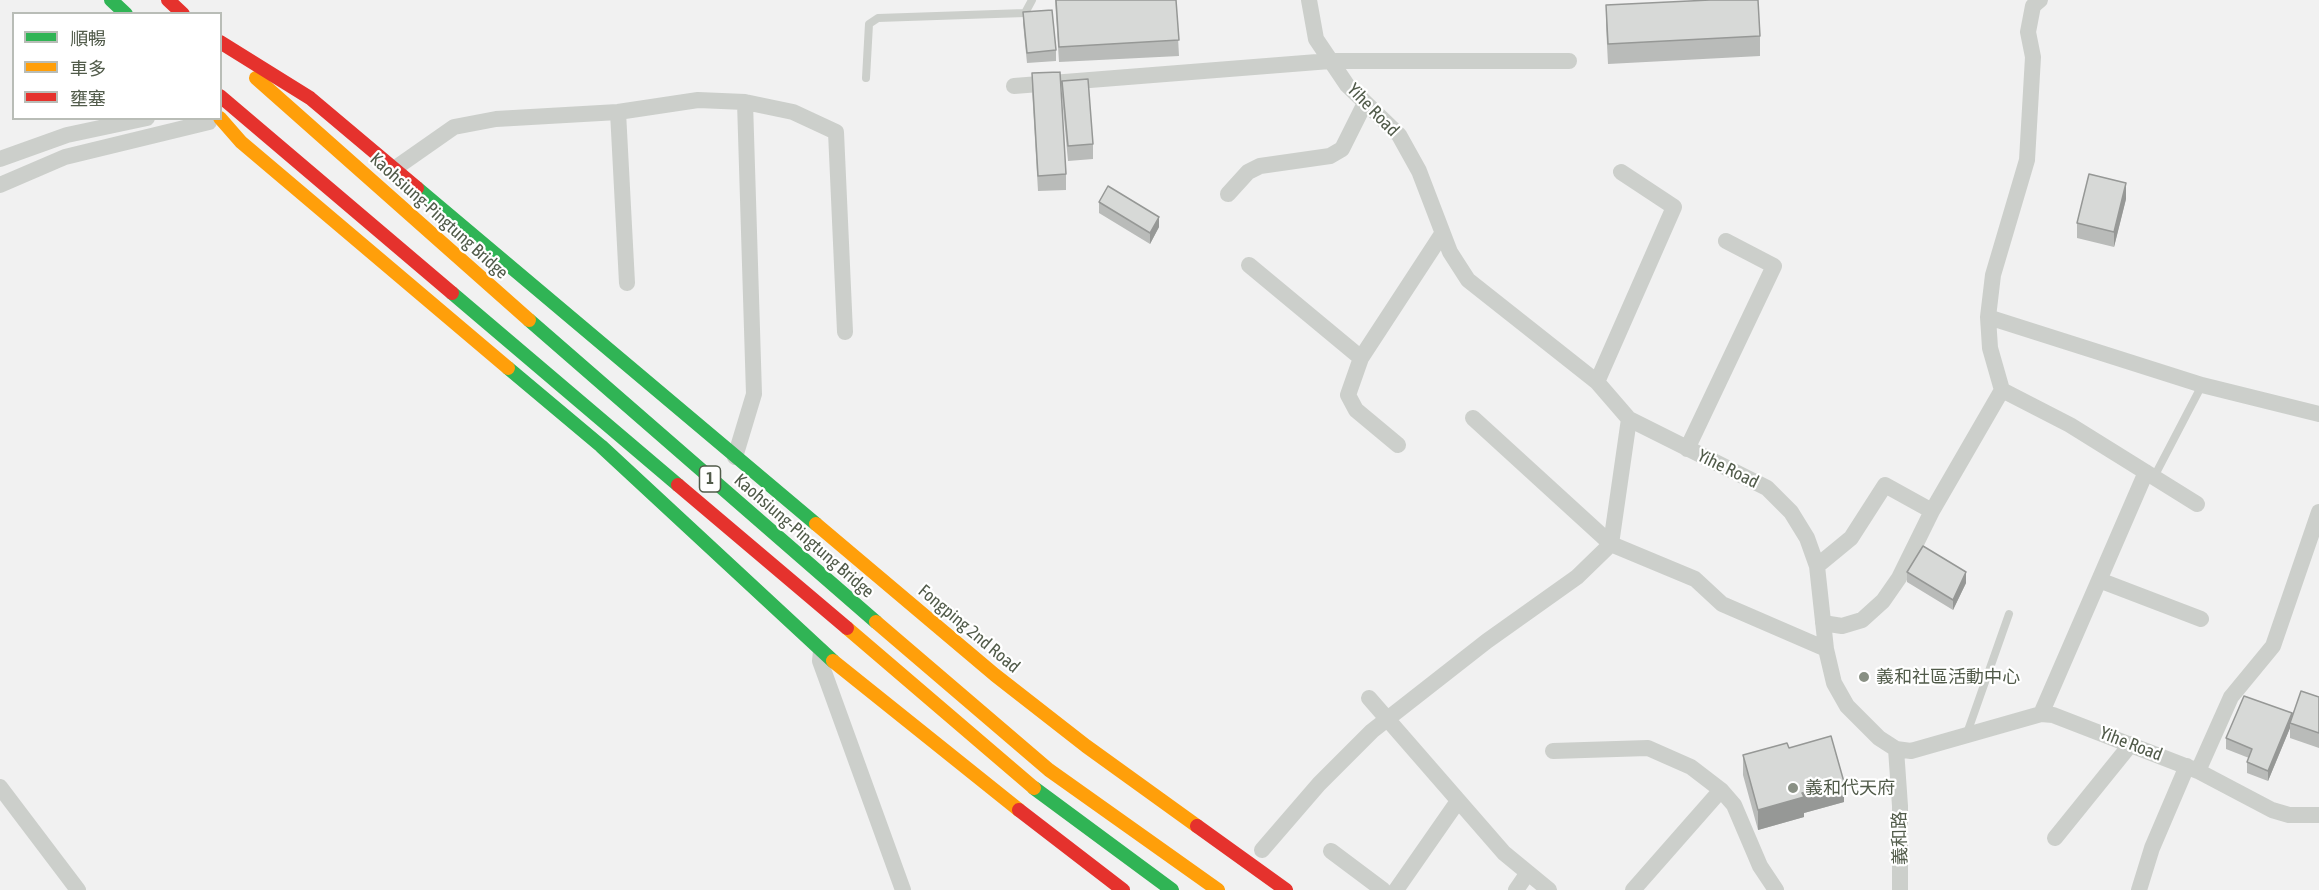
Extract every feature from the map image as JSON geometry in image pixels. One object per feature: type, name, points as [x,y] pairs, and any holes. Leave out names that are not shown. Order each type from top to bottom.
[{"type":"main road","points":[[111,0],[124,12]]},
{"type":"main road","points":[[166,0],[181,12]]},
{"type":"main road","name":"Kaohsiung-Pingtung Bridge","points":[[222,43],[309,98],[642,379]]},
{"type":"main road","name":"Kaohsiung-Pingtung Bridge","points":[[222,49],[644,423],[1049,770],[1218,890]]},
{"type":"main road","name":"1","points":[[222,98],[1028,783],[1172,890]]},
{"type":"main road","points":[[209,120],[241,142],[601,446],[821,651],[1063,846],[1123,890]]},
{"type":"main road","name":"Fongping 2nd Road","points":[[642,379],[995,675],[1086,746],[1286,890]]},
{"type":"street","name":"Yihe Road","points":[[1309,0],[1316,39],[1347,85],[1399,135],[1419,171],[1442,234],[1468,280],[1597,382],[1629,419],[1767,488],[1791,512],[1808,538],[1817,566],[1826,649],[1834,683],[1847,706],[1861,723],[1896,749]]},
{"type":"street","points":[[1824,623],[1842,626],[1862,620],[1883,601],[1899,578],[1932,511],[2002,390],[1990,348],[1988,317],[1994,275],[2027,160],[2033,57],[2028,32],[2033,6],[2040,0]]},
{"type":"street","points":[[1014,86],[1330,61],[1569,61]]},
{"type":"street","points":[[394,169],[454,128],[496,119],[618,112],[698,100],[745,102],[793,112],[836,132],[845,332]]},
{"type":"street","points":[[735,457],[753,394],[745,102]]},
{"type":"street","points":[[1228,194],[1248,172],[1260,166],[1330,156],[1342,149],[1365,103]]},
{"type":"street","points":[[618,112],[627,283]]},
{"type":"street","points":[[0,159],[66,135],[137,120]]},
{"type":"street","points":[[0,185],[66,157],[209,120]]},
{"type":"street","points":[[1597,382],[1674,207],[1622,172]]},
{"type":"street","points":[[1398,445],[1351,404],[1348,395],[1361,358],[1442,234]]},
{"type":"street","points":[[1687,449],[1774,266],[1726,240]]},
{"type":"street","points":[[1249,265],[1361,358]]},
{"type":"street","points":[[1988,317],[2202,385],[2319,414]]},
{"type":"street","points":[[2002,390],[2070,426],[2197,504]]},
{"type":"street","points":[[1473,418],[1611,544],[1695,579],[1722,604],[1826,649]]},
{"type":"street","points":[[1262,850],[1319,784],[1387,720],[1487,641],[1577,577],[1611,544],[1629,419]]},
{"type":"street","points":[[1896,749],[1911,751],[2041,714],[2099,580],[2150,475]]},
{"type":"street","points":[[1817,566],[1851,538],[1885,484],[1932,511]]},
{"type":"street","points":[[2139,890],[2152,848],[2231,697],[2273,646],[2319,512]]},
{"type":"street","points":[[2099,580],[2200,620]]},
{"type":"street","points":[[821,651],[820,661],[903,890]]},
{"type":"street","points":[[1369,698],[1504,853],[1549,890]]},
{"type":"street","name":"Yihe Road","points":[[2041,714],[2053,715],[2192,769],[2272,810],[2289,815],[2319,815]]},
{"type":"street","points":[[2055,838],[2131,744]]},
{"type":"street","points":[[1553,752],[1648,748],[1691,767],[1721,790],[1734,806],[1760,866],[1776,890]]},
{"type":"street","name":"義和路","points":[[1896,749],[1900,806],[1900,890]]},
{"type":"street","points":[[0,787],[78,890]]},
{"type":"street","points":[[1633,890],[1721,790]]},
{"type":"street","points":[[1396,890],[1458,801]]},
{"type":"street","points":[[1331,851],[1383,890]]},
{"type":"street","points":[[1516,890],[1527,874]]},
{"type":"lane","points":[[866,78],[869,24],[878,18],[1025,13],[1032,0]]},
{"type":"lane","points":[[2150,475],[2202,385]]},
{"type":"lane","points":[[1966,736],[2009,614]]},
{"type":"building","points":[[1056,0],[1176,0],[1179,40],[1059,47]]},
{"type":"building","points":[[1758,0],[1760,36],[1608,44],[1606,5]]},
{"type":"building","points":[[1052,10],[1056,50],[1027,53],[1023,12]]},
{"type":"building","points":[[1060,72],[1066,174],[1038,176],[1032,73]]},
{"type":"building","points":[[1088,79],[1093,144],[1068,146],[1062,81]]},
{"type":"building","points":[[2089,174],[2126,183],[2114,232],[2077,223]]},
{"type":"building","points":[[1108,186],[1159,217],[1150,233],[1099,202]]},
{"type":"building","points":[[1923,546],[1966,572],[1953,600],[1907,572]]},
{"type":"building","points":[[2301,691],[2319,697],[2319,733],[2290,723]]},
{"type":"building","points":[[2244,696],[2292,713],[2268,771],[2247,762],[2252,749],[2226,738]]},
{"type":"building","points":[[1831,736],[1844,782],[1802,793],[1804,797],[1758,810],[1743,755],[1787,743],[1789,748]]},
{"type":"traffic: fast","points":[[111,0],[124,12]]},
{"type":"traffic: fast","points":[[417,188],[816,524]]},
{"type":"traffic: fast","points":[[452,293],[678,485]]},
{"type":"traffic: fast","points":[[529,320],[876,622]]},
{"type":"traffic: fast","points":[[508,368],[601,446],[833,661]]},
{"type":"traffic: fast","points":[[1034,788],[1172,890]]},
{"type":"traffic: slow","points":[[256,78],[529,320]]},
{"type":"traffic: slow","points":[[222,120],[241,142],[508,368]]},
{"type":"traffic: slow","points":[[816,524],[995,675],[1086,746],[1197,826]]},
{"type":"traffic: slow","points":[[876,622],[1049,770],[1218,890]]},
{"type":"traffic: slow","points":[[847,628],[1034,788]]},
{"type":"traffic: slow","points":[[833,661],[1019,810]]},
{"type":"traffic: jam","points":[[168,0],[181,12]]},
{"type":"traffic: jam","points":[[222,43],[310,98],[417,188]]},
{"type":"traffic: jam","points":[[222,98],[452,293]]},
{"type":"traffic: jam","points":[[678,485],[847,628]]},
{"type":"traffic: jam","points":[[1019,810],[1123,890]]},
{"type":"traffic: jam","points":[[1197,826],[1286,890]]},
{"type":"place","name":"義和社區活動中心","points":[[1864,677]]},
{"type":"place","name":"義和代天府","points":[[1793,788]]}]
